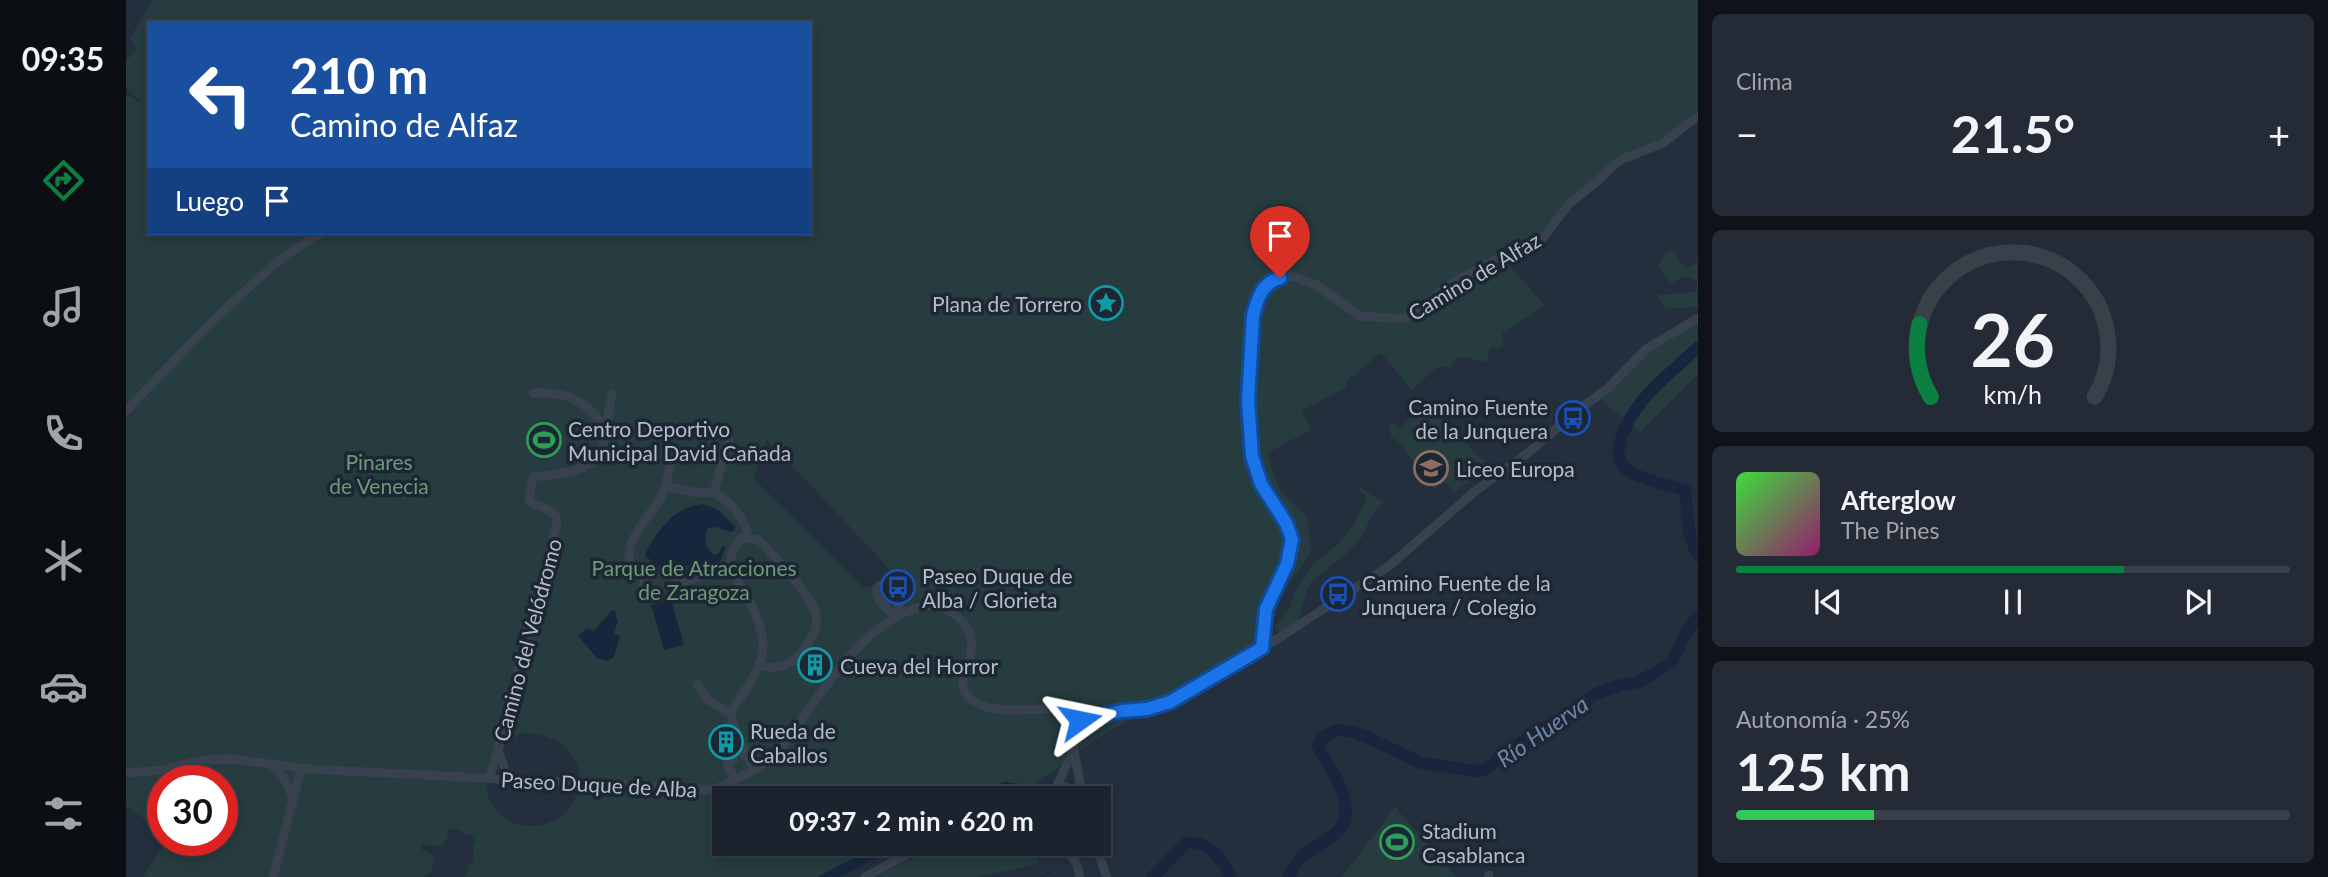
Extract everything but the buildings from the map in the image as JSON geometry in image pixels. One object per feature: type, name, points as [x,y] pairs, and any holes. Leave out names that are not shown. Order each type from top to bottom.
[{"type":"street","name":"Camino de Alfaz","points":[[1262,648],[1266,609],[1287,564],[1292,539],[1286,523],[1261,484],[1252,456],[1249,434],[1248,400],[1253,316],[1262,290],[1272,281],[1290,276],[1314,284],[1360,316],[1403,319],[1416,313],[1449,285],[1542,239],[1569,204],[1620,160],[1663,143],[1698,116]]},
{"type":"street","points":[[126,411],[262,274],[304,242],[319,235]]},
{"type":"street","points":[[1056,786],[1073,750],[1080,720],[1147,709],[1170,702],[1262,648],[1396,561],[1474,492],[1528,453],[1574,413],[1607,389],[1646,349],[1698,318]]},
{"type":"street","points":[[533,393],[551,392],[573,397],[588,407],[605,429]]},
{"type":"street","points":[[605,429],[612,394]]},
{"type":"street","name":"Camino del Velódromo","points":[[489,778],[558,522],[551,510],[529,501],[533,477],[565,473],[589,464],[599,456],[605,429]]},
{"type":"street","points":[[714,492],[729,439]]},
{"type":"street","points":[[670,466],[662,496],[639,530],[629,550],[629,561],[636,572],[645,576],[662,572],[682,582],[732,569]]},
{"type":"street","points":[[665,486],[697,493],[714,492],[735,510],[747,526],[748,538]]},
{"type":"street","points":[[746,775],[737,754],[730,713],[760,665],[763,642],[756,616],[727,555],[742,538],[759,540],[789,572],[816,613],[813,637],[795,660],[778,667],[760,665]]},
{"type":"street","points":[[642,590],[645,576]]},
{"type":"street","points":[[891,583],[898,593],[898,615],[887,610],[876,593],[879,585],[891,583]]},
{"type":"street","name":"Paseo Duque de Alba","points":[[126,773],[163,771],[213,759],[239,759],[301,769],[715,789],[746,775],[778,752],[847,657],[865,637],[898,615],[934,605],[950,611],[962,622],[971,636],[973,649],[962,686],[969,697],[976,702],[1010,711],[1059,710],[1071,713],[1080,720]]},
{"type":"street","points":[[886,623],[887,610]]},
{"type":"street","points":[[698,685],[708,700],[730,713]]},
{"type":"street","points":[[498,750],[508,779]]},
{"type":"street","points":[[1073,750],[1080,786]]},
{"type":"street","points":[[737,754],[727,762],[746,775]]},
{"type":"street","points":[[267,764],[283,776],[293,800]]},
{"type":"street","points":[[273,877],[301,769]]},
{"type":"street","points":[[865,877],[904,856]]},
{"type":"street","points":[[1070,856],[1080,875]]},
{"type":"street","points":[[1099,856],[1107,877]]},
{"type":"green space","name":"Pinares de Venecia","points":[[153,0],[1698,0],[1698,116],[1663,143],[1620,160],[1583,192],[1542,239],[1501,257],[1545,305],[1502,334],[1503,347],[1490,348],[1486,362],[1462,357],[1454,359],[1451,367],[1437,367],[1412,390],[1381,353],[1350,376],[1345,388],[1302,411],[1311,430],[1267,453],[1280,490],[1307,517],[1312,552],[1282,593],[1262,648],[1095,740],[1032,786],[1005,782],[994,786],[712,786],[712,856],[857,856],[818,877],[464,877],[467,866],[473,862],[473,847],[476,842],[471,835],[447,829],[448,838],[441,846],[422,845],[422,850],[434,856],[431,872],[423,877],[143,877],[157,856],[238,856],[238,765],[147,765],[147,821],[126,806],[126,95],[143,103],[126,88],[126,61],[137,49],[130,38]],"holes":[[[767,439],[897,577],[864,588],[754,479]],[[523,733],[548,737],[566,748],[576,763],[579,780],[576,797],[566,812],[550,822],[528,826],[508,820],[490,800],[486,775],[491,759],[501,746]]]},
{"type":"green space","points":[[1674,251],[1685,268],[1698,262],[1698,307],[1665,309],[1658,295],[1696,292],[1697,280],[1685,276],[1671,283],[1658,267],[1666,252]]},
{"type":"green space","points":[[1698,318],[1698,375],[1640,432],[1597,397],[1634,360]]},
{"type":"green space","points":[[1424,402],[1490,467],[1455,492],[1445,482],[1434,489],[1397,440],[1392,438],[1389,427],[1394,423],[1400,429]]},
{"type":"green space","points":[[1357,486],[1383,502],[1371,517],[1362,537],[1345,555],[1312,581],[1299,619],[1282,636],[1274,627],[1290,608],[1295,590],[1315,563],[1338,544],[1353,526],[1367,498]]},
{"type":"green space","name":"Stadium Casablanca","points":[[1395,807],[1456,877],[1342,877]]},
{"type":"green space","points":[[916,856],[1036,856],[1038,864],[976,877],[877,877]]},
{"type":"water","points":[[704,504],[718,510],[735,526],[734,531],[730,532],[716,527],[706,531],[705,539],[710,552],[718,554],[722,546],[726,547],[717,569],[704,573],[699,562],[676,573],[666,564],[657,567],[645,555],[661,528],[684,509]]},
{"type":"water","points":[[671,600],[684,645],[664,650],[651,605]]},
{"type":"water","points":[[612,610],[617,612],[615,618],[618,620],[614,634],[620,636],[614,657],[608,661],[598,659],[578,636],[587,628],[594,631]]},
{"type":"water","points":[[1005,782],[1030,786],[994,786]]},
{"type":"water","points":[[857,856],[881,856],[840,877],[818,877]]},
{"type":"waterway","name":"Río Huerva","points":[[1698,347],[1642,401],[1626,427],[1619,452],[1622,464],[1630,471],[1685,490],[1690,537],[1698,556]]},
{"type":"waterway","name":"Río Huerva","points":[[1289,877],[1299,859],[1337,832],[1345,817],[1346,807],[1341,787],[1318,746],[1322,738],[1337,730],[1349,731],[1421,763],[1485,770],[1510,749],[1571,713],[1595,694],[1639,682],[1672,662],[1687,631],[1698,616]]},
{"type":"waterway","name":"Río Huerva","points":[[1153,877],[1186,843],[1207,847],[1218,857],[1230,877]]},
{"type":"waterway","points":[[1042,877],[1049,873]]},
{"type":"place","name":"Plana de Torrero","points":[[1106,303]]},
{"type":"place","name":"Camino Fuente de la Junquera","points":[[1573,418]]},
{"type":"place","name":"Centro Deportivo Municipal David Cañada","points":[[544,440]]},
{"type":"place","name":"Liceo Europa","points":[[1431,468]]},
{"type":"place","name":"Paseo Duque de Alba / Glorieta","points":[[898,587]]},
{"type":"place","name":"Camino Fuente de la Junquera / Colegio","points":[[1338,594]]},
{"type":"place","name":"Cueva del Horror","points":[[815,665]]},
{"type":"place","name":"Rueda de Caballos","points":[[726,742]]},
{"type":"place","name":"Stadium Casablanca","points":[[1397,842]]},
{"type":"route","points":[[1080,720],[1147,709],[1170,702],[1262,648],[1266,609],[1287,564],[1292,539],[1286,523],[1261,484],[1252,456],[1248,400],[1253,316],[1262,290],[1280,278]]},
{"type":"park label","name":"Parque de Atracciones de Zaragoza","points":[[694,579]]}]
